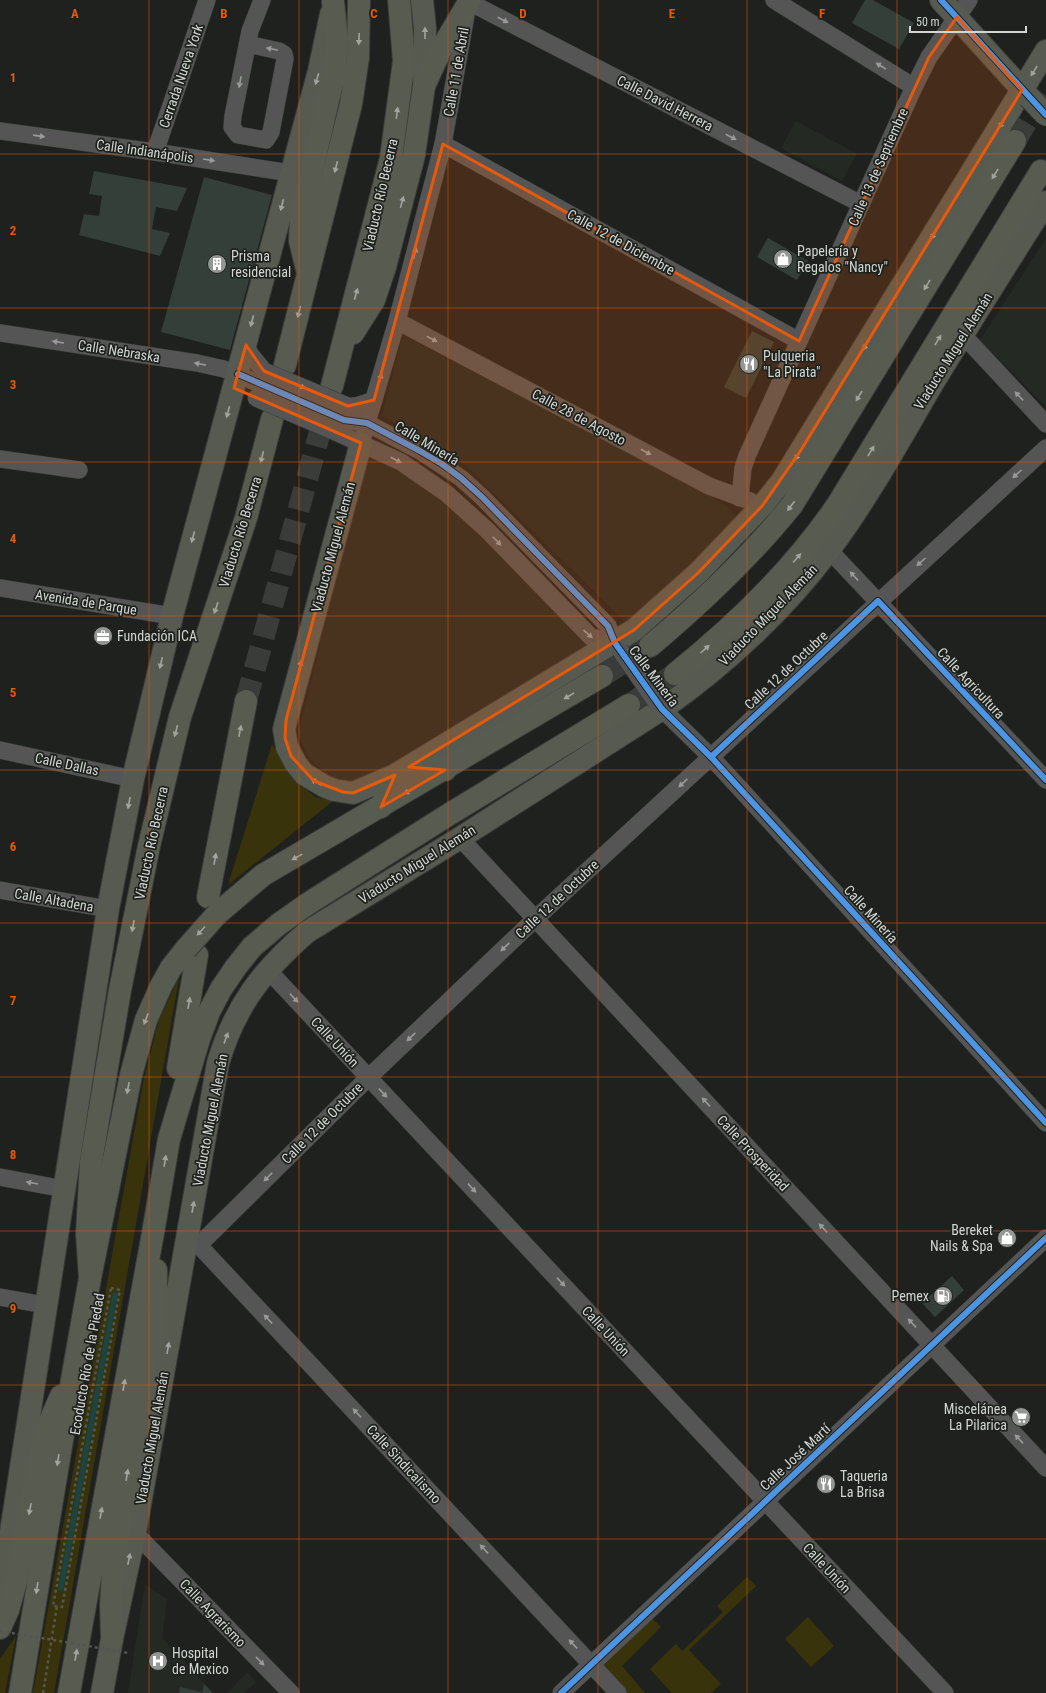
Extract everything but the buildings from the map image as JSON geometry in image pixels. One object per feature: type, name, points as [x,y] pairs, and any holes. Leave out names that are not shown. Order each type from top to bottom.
[{"type":"highway","points":[[286,365],[351,104],[358,58],[359,0]]},
{"type":"highway","name":"Viaducto Río Becerra","points":[[332,386],[391,158],[404,61],[399,0]]},
{"type":"highway","points":[[309,274],[300,241],[301,217],[335,70],[337,39],[333,1]]},
{"type":"highway","points":[[341,353],[374,300],[385,267],[414,155],[424,86],[440,51],[469,1]]},
{"type":"highway","points":[[650,646],[688,614],[745,559],[792,505],[1015,141]]},
{"type":"highway","name":"Viaducto Miguel Alemán","points":[[675,674],[702,652],[749,609],[778,579],[821,529],[838,504],[1041,171]]},
{"type":"highway","name":"Viaducto Río Becerra","points":[[90,1278],[87,1234],[91,1162],[120,990],[149,846],[180,717],[246,518],[272,419]]},
{"type":"highway","points":[[212,906],[445,770],[602,676]]},
{"type":"highway","points":[[169,1139],[180,1060],[192,952],[212,906],[246,701]]},
{"type":"highway","name":"Viaducto Miguel Alemán","points":[[69,1693],[169,1139],[199,1039],[209,1012],[236,967],[252,947],[279,924],[309,903],[442,819],[628,705]]},
{"type":"highway","points":[[380,808],[402,771],[445,770]]},
{"type":"highway","points":[[20,1693],[90,1278],[131,1075],[146,1020],[161,986],[172,968],[192,952]]},
{"type":"highway","points":[[112,1639],[111,1605],[113,1569],[132,1449],[156,1315],[157,1282],[153,1233]]},
{"type":"highway","points":[[0,1629],[8,1610],[17,1578],[42,1444],[61,1396],[72,1380]]},
{"type":"main road","points":[[422,0],[425,28],[424,86]]},
{"type":"main road","points":[[941,0],[1046,115]]},
{"type":"main road","points":[[0,1586],[5,1570],[45,1305],[108,909],[133,779],[172,616],[246,345],[290,173],[319,71],[333,1]]},
{"type":"main road","name":"Viaducto Miguel Alemán","points":[[364,433],[286,720],[285,738],[291,756],[304,774],[314,781],[334,790],[353,793],[402,771],[617,646],[692,579],[763,505],[782,481],[1026,93],[1046,52]]},
{"type":"main road","name":"Viaducto Miguel Alemán","points":[[102,1693],[194,1240],[218,1063],[229,1031],[246,998],[267,969],[306,932],[460,838],[659,706],[683,694],[728,659],[790,596],[829,550],[853,516],[962,334],[1046,202]]},
{"type":"street","name":"Cerrada Nueva York","points":[[155,152],[207,0]]},
{"type":"street","points":[[248,44],[279,51],[284,54],[285,59],[270,132],[266,140],[238,136],[232,127],[250,31],[262,0]]},
{"type":"street","points":[[774,0],[914,87]]},
{"type":"street","name":"Calle 13 de Septiembre","points":[[740,498],[743,468],[914,87],[929,57],[969,0]]},
{"type":"street","name":"Calle 11 de Abril","points":[[443,144],[452,104],[469,1]]},
{"type":"street","name":"Calle David Herrera","points":[[469,1],[861,204]]},
{"type":"street","name":"Calle Indianápolis","points":[[0,130],[290,173]]},
{"type":"street","points":[[364,433],[397,321],[443,144]]},
{"type":"street","name":"Calle 12 de Diciembre","points":[[443,144],[799,341]]},
{"type":"street","name":"Calle 28 de Agosto","points":[[397,321],[709,486],[763,505]]},
{"type":"street","name":"Calle Nebraska","points":[[0,333],[197,363],[224,369],[236,381]]},
{"type":"street","points":[[962,334],[1046,424]]},
{"type":"street","points":[[246,345],[260,384]]},
{"type":"street","name":"Calle Minería","points":[[236,381],[260,384],[344,420],[364,433],[400,462],[446,493],[487,530],[591,638],[617,646],[659,706],[711,757],[1046,1123]]},
{"type":"street","points":[[344,420],[356,406],[374,400]]},
{"type":"street","name":"Calle 12 de Octubre","points":[[194,1240],[369,1077],[535,918],[1046,448]]},
{"type":"street","points":[[0,459],[79,470]]},
{"type":"street","name":"Calle Agricultura","points":[[829,550],[1046,780]]},
{"type":"street","name":"Avenida de Parque","points":[[0,588],[172,616]]},
{"type":"street","name":"Calle Dallas","points":[[0,750],[133,779]]},
{"type":"street","name":"Calle Prosperidad","points":[[460,838],[1046,1468]]},
{"type":"street","name":"Calle Altadena","points":[[0,890],[108,909]]},
{"type":"street","name":"Calle Unión","points":[[267,969],[945,1693]]},
{"type":"street","points":[[0,1177],[64,1189]]},
{"type":"street","name":"Calle José Martí","points":[[561,1693],[1046,1238]]},
{"type":"street","name":"Calle Sindicalismo","points":[[194,1240],[618,1693]]},
{"type":"street","points":[[0,1297],[45,1305]]},
{"type":"street","name":"Calle Agrarismo","points":[[135,1532],[281,1690]]},
{"type":"path","points":[[0,1629],[129,1653]]},
{"type":"highlighted area","points":[[957,17],[1022,90],[801,450],[763,505],[698,573],[634,630],[409,767],[445,770],[381,807],[395,775],[353,793],[343,792],[314,781],[291,756],[285,738],[286,720],[361,443],[234,388],[246,345],[264,371],[348,406],[374,400],[443,144],[799,341],[929,57]]},
{"type":"shaded area","points":[[796,121],[857,154],[842,181],[781,148]]},
{"type":"shaded area","points":[[1046,239],[1046,407],[980,340]]},
{"type":"shaded area","points":[[403,335],[709,495],[726,506],[742,522],[628,625],[462,462],[382,416]]},
{"type":"shaded area","points":[[367,452],[432,492],[513,565],[593,647],[366,781],[333,781],[308,757],[298,734]]},
{"type":"shaded area","points":[[272,744],[289,774],[315,797],[333,801],[228,885]]},
{"type":"shaded area","points":[[179,978],[54,1693],[33,1693],[144,1078],[159,1020]]},
{"type":"shaded area","points":[[747,1577],[756,1586],[689,1650],[721,1684],[711,1693],[672,1693],[650,1669],[676,1644],[682,1651],[723,1612],[717,1606]]},
{"type":"shaded area","name":"Hospital de Mexico","points":[[145,1584],[167,1599],[162,1638],[213,1693],[128,1693]]},
{"type":"shaded area","points":[[648,1615],[661,1627],[622,1666],[645,1693],[623,1693],[596,1664]]},
{"type":"shaded area","points":[[808,1617],[834,1646],[811,1667],[785,1639]]},
{"type":"shaded area","points":[[16,1636],[5,1693],[0,1693],[0,1659]]},
{"type":"shaded area","name":"Hospital de Mexico","points":[[247,1672],[256,1682],[244,1693],[228,1693]]},
{"type":"water","points":[[113,1292],[118,1293],[63,1591],[58,1590]]},
{"type":"tunnel","points":[[1015,141],[1046,90]]},
{"type":"tunnel","points":[[246,701],[327,406]]},
{"type":"tunnel","points":[[602,676],[650,646]]},
{"type":"tunnel","points":[[629,705],[675,674]]},
{"type":"cycle path","points":[[941,0],[1046,115]]},
{"type":"cycle path","points":[[238,374],[344,420],[367,423],[442,464],[461,478],[482,497],[608,626],[615,643],[662,709],[711,757],[1046,1123]]},
{"type":"cycle path","points":[[711,757],[878,601],[1046,780]]},
{"type":"cycle path","points":[[561,1693],[1046,1238]]},
{"type":"place","name":"Papelería y Regalos \"Nancy\"","points":[[783,259]]},
{"type":"place","name":"Prisma residencial","points":[[217,264]]},
{"type":"place","name":"Pulqueria \"La Pirata\"","points":[[749,364]]},
{"type":"place","name":"Fundación ICA","points":[[103,636]]},
{"type":"place","name":"Bereket Nails & Spa","points":[[1007,1238]]},
{"type":"place","name":"Pemex","points":[[943,1296]]},
{"type":"place","name":"Miscelánea La Pilarica","points":[[1021,1417]]},
{"type":"place","name":"Taqueria La Brisa","points":[[826,1484]]},
{"type":"place","name":"Hospital de Mexico","points":[[158,1661]]}]
